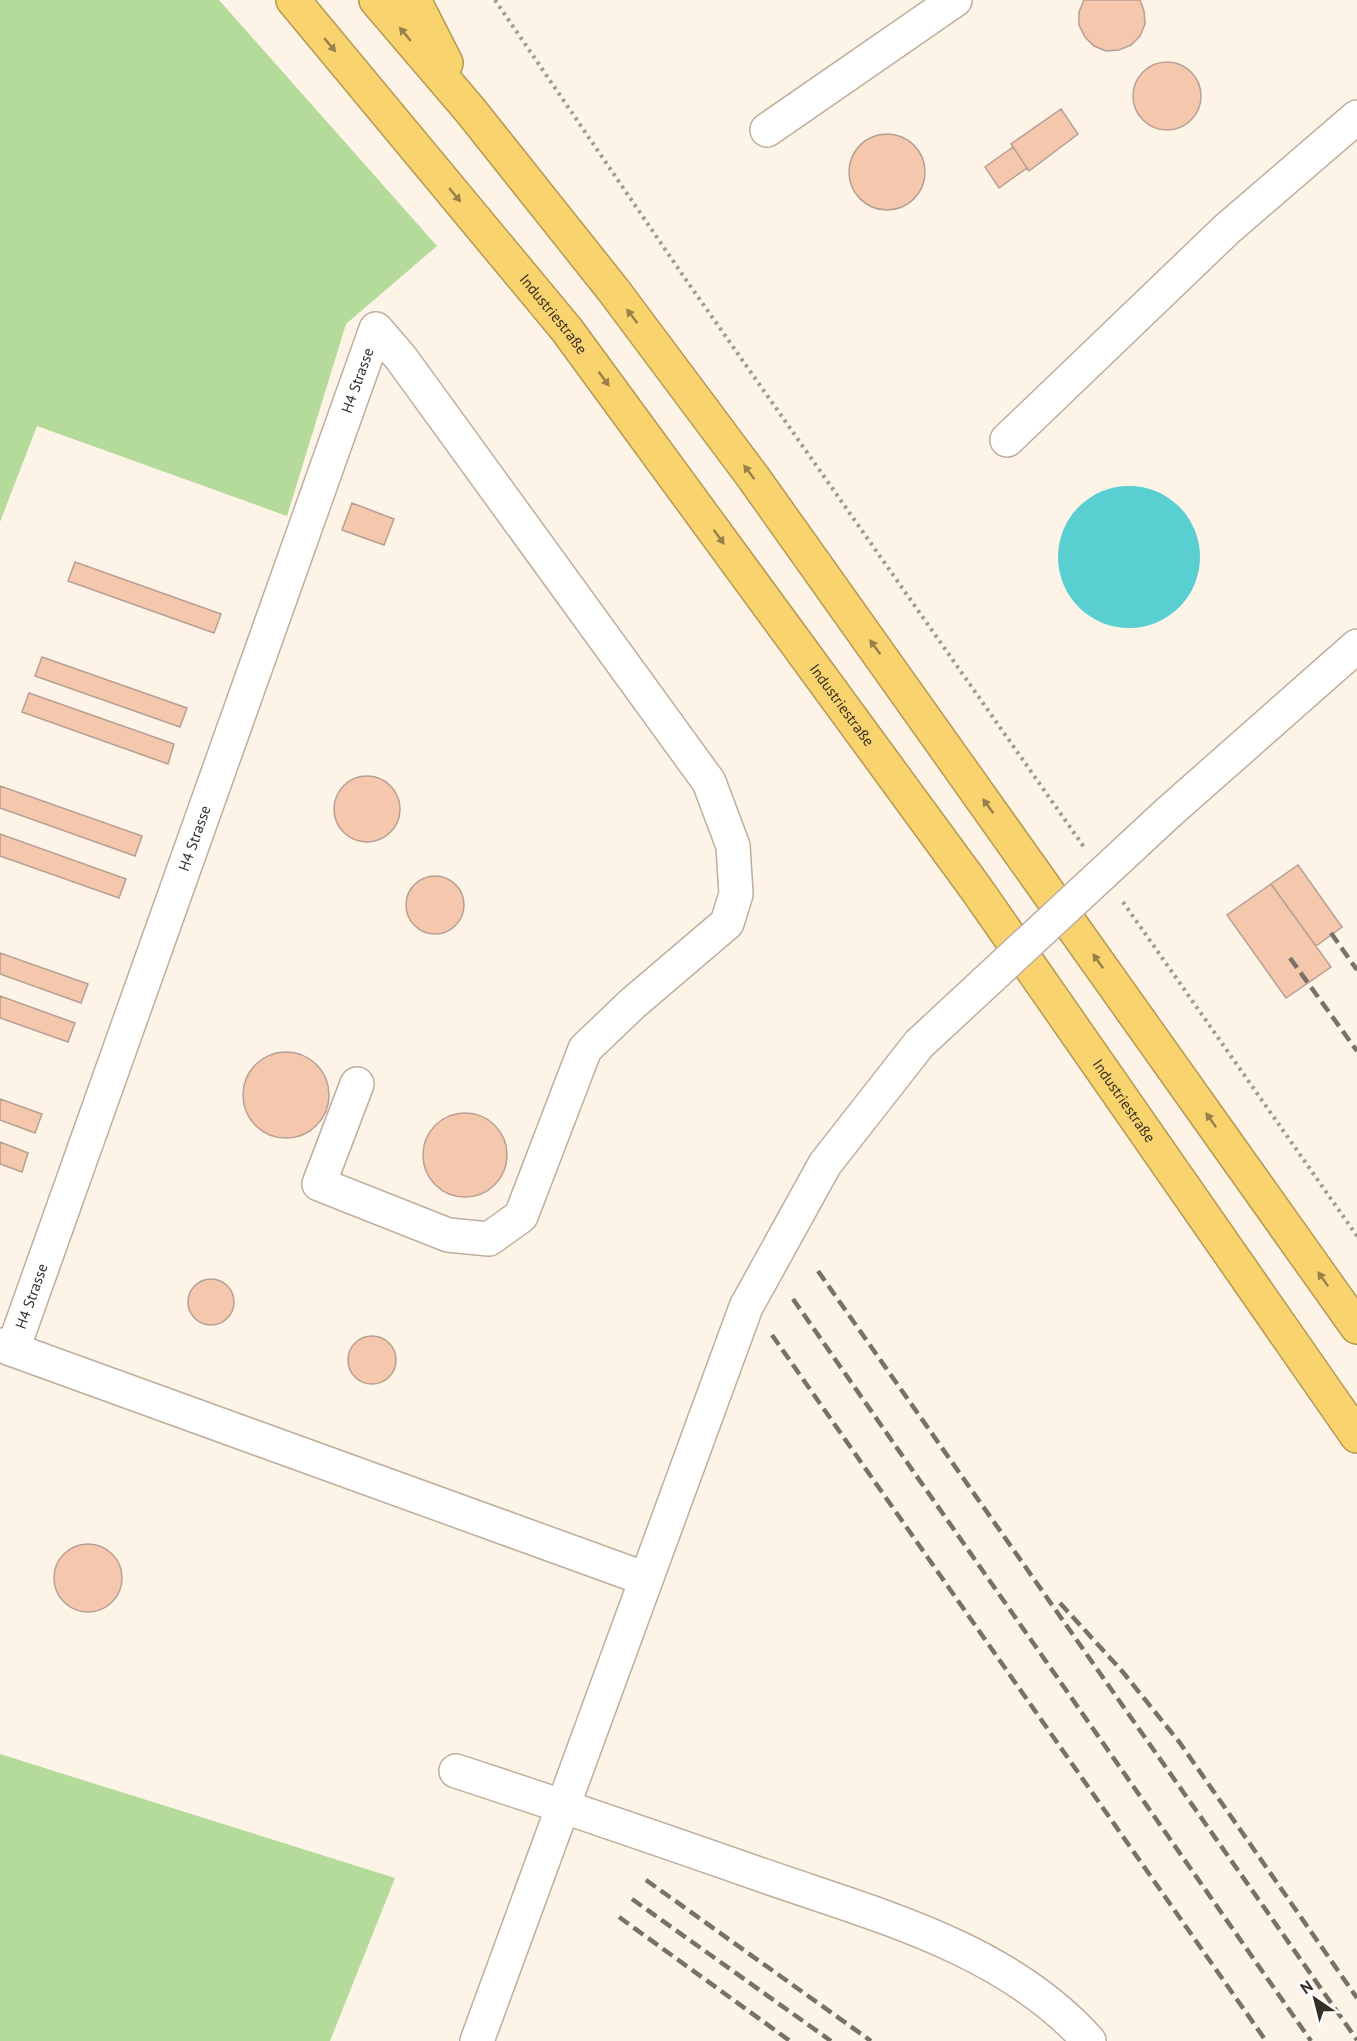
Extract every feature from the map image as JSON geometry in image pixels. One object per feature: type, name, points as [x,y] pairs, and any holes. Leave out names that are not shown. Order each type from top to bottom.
[{"type":"highway","name":"Industriestraße","points":[[293,0],[567,330],[977,890],[1357,1436]]},
{"type":"highway","points":[[376,0],[470,110],[614,291],[753,477],[1357,1327]]},
{"type":"highway","points":[[414,0],[470,110]]},
{"type":"lane","points":[[767,130],[956,0]]},
{"type":"lane","points":[[1007,440],[1227,229],[1357,117]]},
{"type":"lane","name":"H4 Strasse","points":[[7,1347],[376,329],[401,358],[709,782],[733,846],[736,894],[727,923],[632,1004],[585,1049],[521,1216],[489,1239],[448,1235],[319,1184],[357,1084]]},
{"type":"lane","points":[[477,2041],[746,1307],[825,1164],[919,1044],[1169,812],[1357,646]]},
{"type":"lane","points":[[7,1347],[646,1579]]},
{"type":"lane","points":[[456,1771],[941,1938],[1006,1973],[1073,2023],[1089,2041]]},
{"type":"path","points":[[495,0],[698,296],[1089,854]]},
{"type":"path","points":[[1117,893],[1357,1236]]},
{"type":"green space","points":[[0,0],[219,0],[437,246],[346,324],[287,516],[37,426],[0,522]]},
{"type":"green space","points":[[0,1754],[395,1878],[330,2041],[0,2041]]},
{"type":"water","points":[[1129,486],[1156,491],[1179,507],[1195,530],[1200,557],[1195,584],[1179,607],[1156,623],[1129,628],[1102,623],[1079,607],[1063,584],[1058,557],[1063,530],[1079,507],[1102,491]]},
{"type":"building","points":[[1084,0],[1140,0],[1145,24],[1140,36],[1131,45],[1119,50],[1106,51],[1094,46],[1085,37],[1079,25],[1079,12]]},
{"type":"building","points":[[1167,62],[1180,65],[1191,72],[1198,83],[1201,96],[1198,109],[1191,120],[1180,127],[1167,130],[1154,127],[1143,120],[1136,109],[1133,96],[1136,83],[1143,72],[1154,65]]},
{"type":"building","points":[[1061,109],[1078,134],[1029,171],[1011,144]]},
{"type":"building","points":[[887,134],[901,137],[914,145],[922,158],[925,172],[922,186],[914,199],[901,207],[887,210],[873,207],[860,199],[852,186],[849,172],[852,158],[860,145],[873,137]]},
{"type":"building","points":[[1013,147],[1027,168],[999,188],[985,167]]},
{"type":"building","points":[[352,503],[394,519],[384,545],[342,530]]},
{"type":"building","points":[[75,562],[221,614],[214,633],[68,581]]},
{"type":"building","points":[[42,657],[187,708],[180,727],[35,676]]},
{"type":"building","points":[[29,693],[174,744],[168,764],[22,712]]},
{"type":"building","points":[[367,776],[379,779],[390,786],[397,797],[400,809],[397,821],[390,832],[379,839],[367,842],[355,839],[344,832],[337,821],[334,809],[337,797],[344,786],[355,779]]},
{"type":"building","points":[[0,786],[142,836],[135,856],[0,808]]},
{"type":"building","points":[[0,834],[126,879],[119,898],[0,856]]},
{"type":"building","points":[[1298,865],[1342,927],[1316,946],[1271,884]]},
{"type":"building","points":[[429,876],[441,876],[456,884],[464,899],[464,911],[456,926],[441,934],[429,934],[414,926],[406,911],[406,899],[414,884]]},
{"type":"building","points":[[1271,884],[1331,967],[1286,998],[1227,915]]},
{"type":"building","points":[[0,953],[88,984],[81,1003],[0,974]]},
{"type":"building","points":[[0,996],[75,1023],[68,1042],[0,1018]]},
{"type":"building","points":[[278,1052],[294,1052],[317,1064],[326,1078],[329,1095],[326,1112],[317,1126],[294,1138],[278,1138],[262,1131],[250,1119],[243,1103],[243,1087],[250,1071],[262,1059]]},
{"type":"building","points":[[0,1099],[42,1114],[35,1133],[0,1120]]},
{"type":"building","points":[[465,1113],[481,1116],[495,1125],[504,1139],[507,1155],[504,1171],[495,1185],[481,1194],[465,1197],[449,1194],[435,1185],[426,1171],[423,1155],[426,1139],[435,1125],[449,1116]]},
{"type":"building","points":[[0,1142],[28,1153],[22,1172],[0,1164]]},
{"type":"building","points":[[211,1279],[220,1280],[228,1285],[233,1293],[233,1311],[228,1319],[220,1324],[211,1325],[202,1324],[194,1319],[189,1311],[188,1302],[189,1293],[194,1285],[202,1280]]},
{"type":"building","points":[[372,1336],[389,1343],[396,1360],[389,1377],[372,1384],[355,1377],[348,1360],[355,1343]]},
{"type":"building","points":[[81,1544],[95,1544],[107,1549],[117,1559],[122,1578],[117,1597],[107,1607],[95,1612],[81,1612],[69,1607],[59,1597],[54,1585],[54,1571],[59,1559],[69,1549]]},
{"type":"railway","points":[[1331,933],[1357,970]]},
{"type":"railway","points":[[1290,958],[1357,1051]]},
{"type":"railway","points":[[818,1271],[1357,2040]]},
{"type":"railway","points":[[793,1299],[1311,2041]]},
{"type":"railway","points":[[772,1335],[1266,2041]]},
{"type":"railway","points":[[1060,1603],[1122,1671],[1180,1743],[1357,1998]]},
{"type":"railway","points":[[646,1880],[871,2041]]},
{"type":"railway","points":[[632,1899],[831,2041]]},
{"type":"railway","points":[[619,1917],[790,2041]]}]
